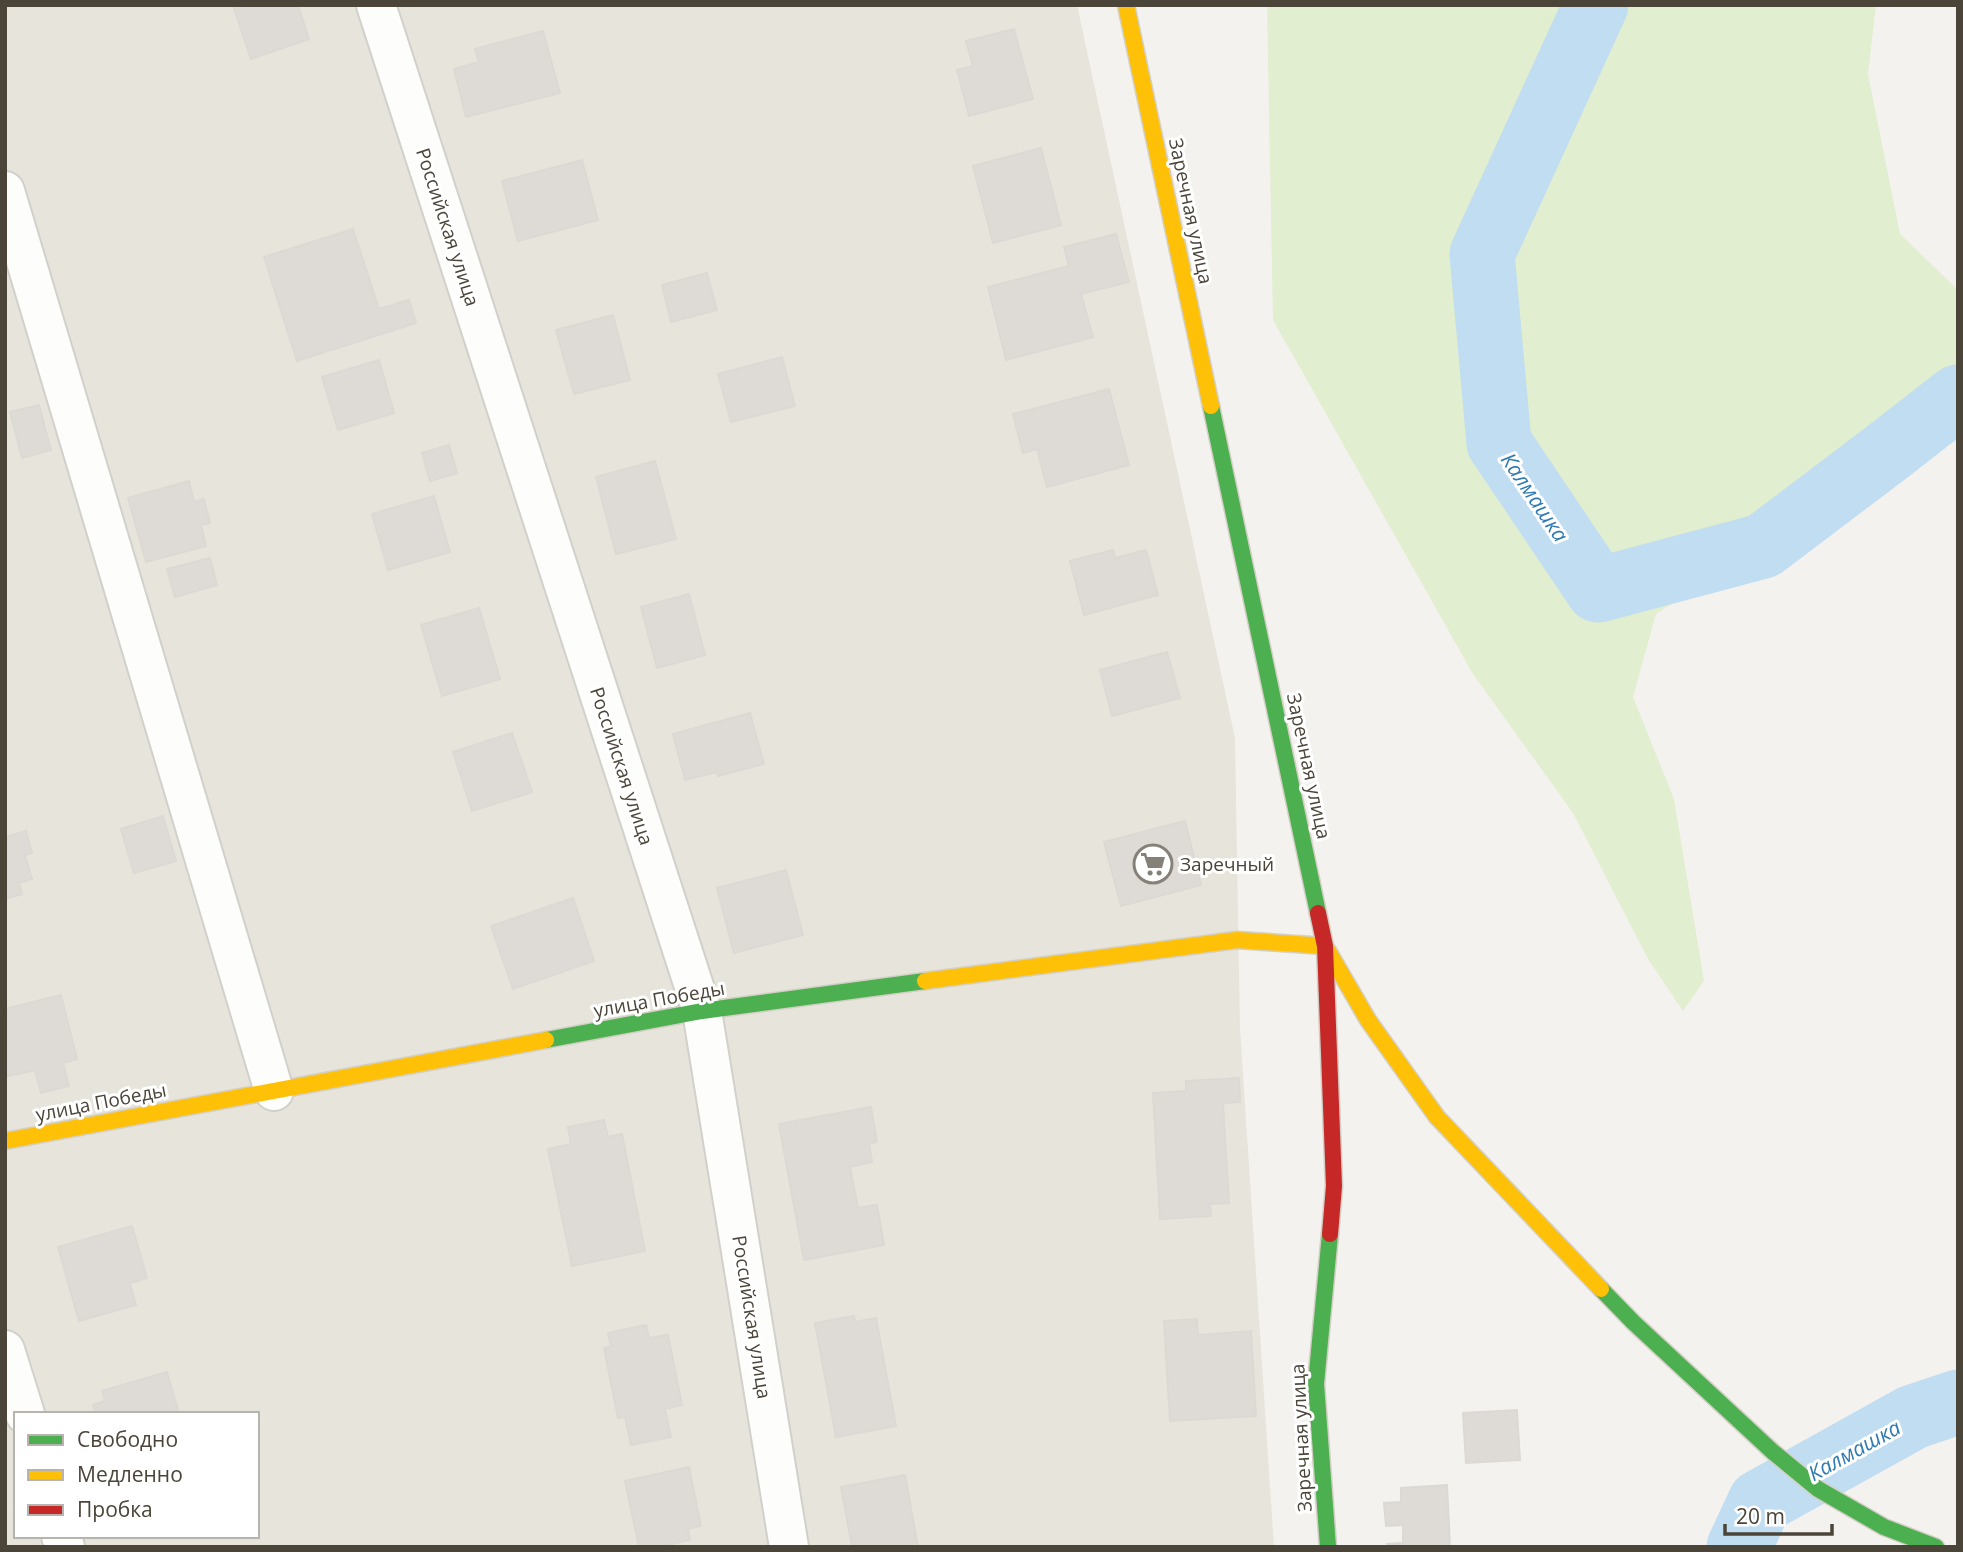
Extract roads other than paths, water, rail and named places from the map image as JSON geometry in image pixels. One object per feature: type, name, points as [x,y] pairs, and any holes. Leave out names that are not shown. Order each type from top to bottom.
[{"type":"street","name":"Российская улица","points":[[376,5],[702,1011],[789,1547]]},
{"type":"street","name":"Заречная улица","points":[[1126,5],[1325,946],[1334,1186],[1316,1384],[1328,1547]]},
{"type":"street","points":[[5,191],[274,1091]]},
{"type":"street","name":"улица Победы","points":[[5,1141],[702,1011],[1237,940],[1325,946]]},
{"type":"street","points":[[1325,946],[1368,1020],[1437,1117],[1633,1322],[1773,1452],[1818,1489],[1884,1527],[1936,1547]]},
{"type":"street","points":[[5,1350],[23,1412]]},
{"type":"waterway","name":"Калмашка","points":[[1596,5],[1482,254],[1499,443],[1598,590],[1763,546],[1958,397]]},
{"type":"waterway","name":"Калмашка","points":[[1739,1547],[1760,1502],[1913,1417],[1958,1402]]},
{"type":"place","name":"Заречный","points":[[1153,864]]}]
